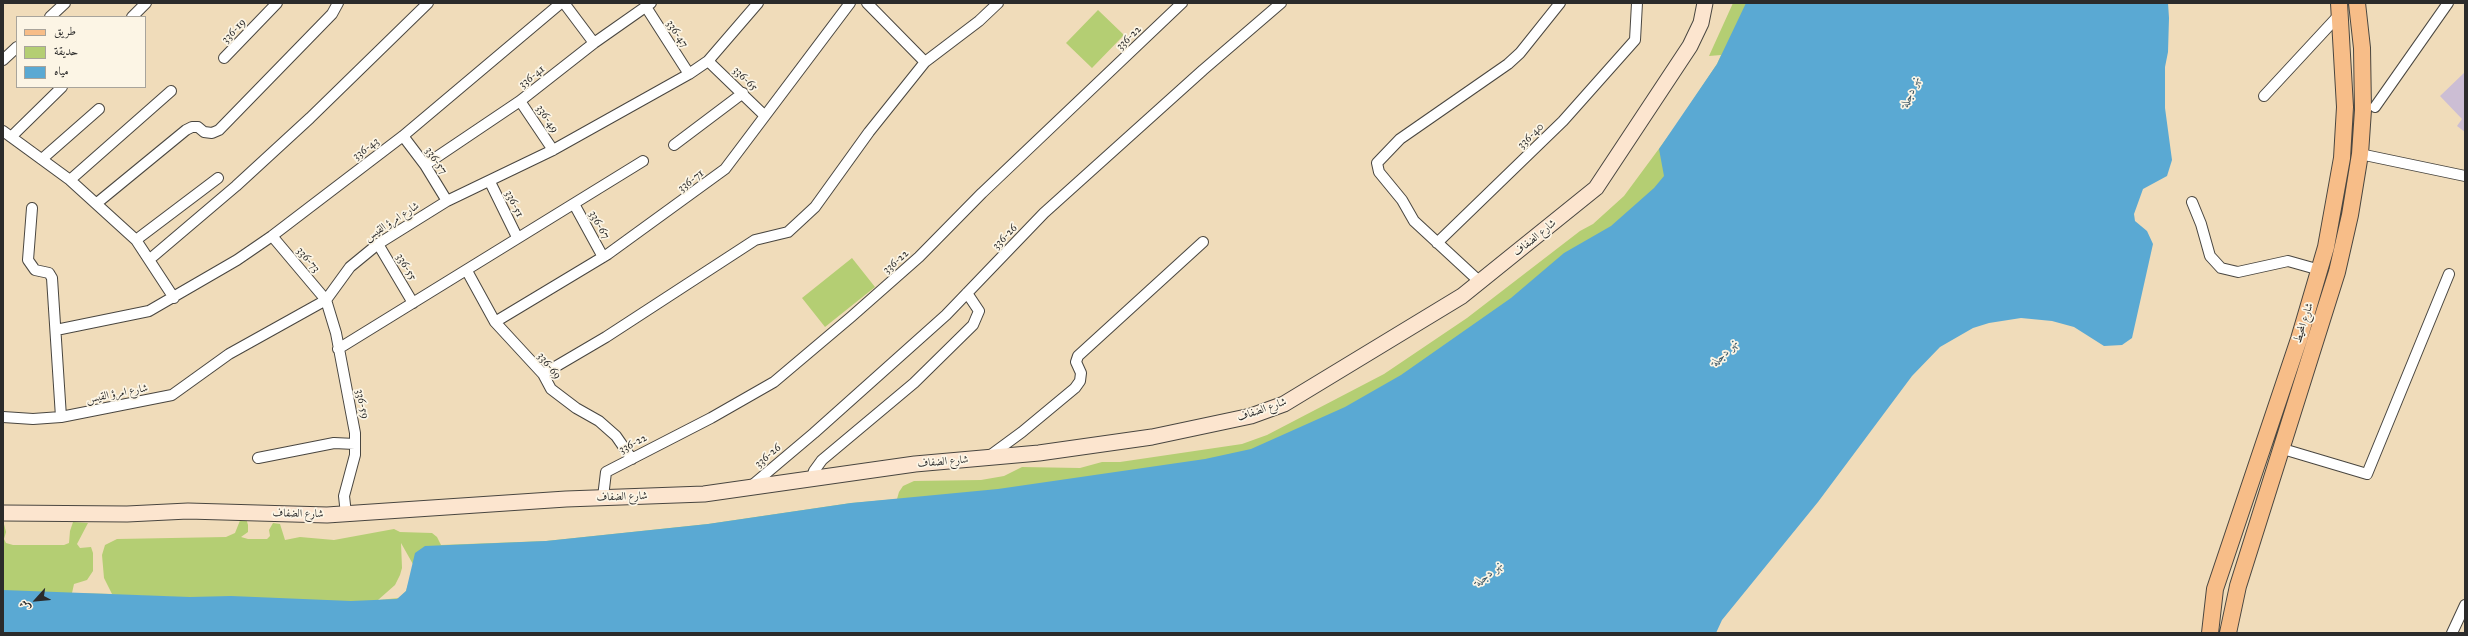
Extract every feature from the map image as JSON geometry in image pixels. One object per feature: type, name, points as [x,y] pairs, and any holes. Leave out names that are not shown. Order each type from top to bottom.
[{"type":"main road","name":"شارع المحيط","points":[[2228,633],[2238,586],[2283,449],[2337,272],[2350,215],[2360,154],[2363,81],[2358,3]]},
{"type":"main road","name":"شارع المحيط","points":[[2210,633],[2215,589],[2320,270],[2342,158],[2345,107],[2339,8]]},
{"type":"street","points":[[51,16],[65,3]]},
{"type":"street","points":[[133,16],[146,3]]},
{"type":"street","name":"336-19","points":[[224,58],[277,3]]},
{"type":"street","points":[[97,203],[186,130],[192,127],[198,127],[204,132],[212,133],[219,130],[332,14],[338,3]]},
{"type":"street","points":[[150,259],[236,186],[310,118],[428,3]]},
{"type":"street","name":"336-43","points":[[56,330],[149,311],[174,298],[272,236],[403,136],[560,3]]},
{"type":"street","points":[[564,3],[594,43]]},
{"type":"street","name":"شارع امرؤ القيس","points":[[3,417],[33,419],[61,417],[172,395],[228,354],[326,300],[350,267],[378,244],[447,202],[553,150],[689,74],[708,61],[758,3]]},
{"type":"street","name":"336-71","points":[[495,322],[603,257],[700,190],[725,169],[742,149],[764,115],[810,59],[850,3]]},
{"type":"street","points":[[867,3],[925,62]]},
{"type":"street","points":[[543,374],[606,337],[755,240],[788,232],[815,207],[869,132],[925,62],[979,21],[998,3]]},
{"type":"street","name":"336-22","points":[[603,498],[606,472],[711,418],[774,382],[851,317],[919,257],[982,193],[1182,3]]},
{"type":"street","name":"336-26","points":[[747,489],[814,433],[946,315],[1044,213],[1203,70],[1281,3]]},
{"type":"street","points":[[1480,282],[1436,243],[1414,220],[1402,200],[1379,172],[1376,165],[1378,161],[1400,139],[1508,64],[1520,53],[1560,3]]},
{"type":"street","name":"336-40","points":[[1436,243],[1563,122],[1635,40],[1637,3]]},
{"type":"street","name":"شارع الضفاف","points":[[3,513],[127,514],[188,511],[346,514],[603,498],[704,494],[811,480],[915,464],[986,458],[1152,437],[1227,422],[1269,410],[1284,404],[1451,303],[1480,282],[1602,182],[1697,34],[1705,3]]},
{"type":"street","points":[[2375,107],[2448,3]]},
{"type":"street","name":"336-41","points":[[425,165],[520,101],[594,43],[648,5]]},
{"type":"street","name":"336-47","points":[[648,5],[689,74]]},
{"type":"street","points":[[2264,96],[2339,8]]},
{"type":"street","points":[[3,60],[16,48]]},
{"type":"street","name":"336-65","points":[[708,61],[743,93],[764,115]]},
{"type":"street","points":[[61,88],[7,134],[70,180],[136,240],[150,259],[174,298]]},
{"type":"street","points":[[70,180],[170,91]]},
{"type":"street","points":[[674,145],[743,93]]},
{"type":"street","name":"336-49","points":[[520,101],[553,150]]},
{"type":"street","points":[[42,159],[99,110]]},
{"type":"street","name":"336-57","points":[[403,136],[425,165],[447,202]]},
{"type":"street","points":[[2360,154],[2465,176]]},
{"type":"street","points":[[338,349],[643,161]]},
{"type":"street","points":[[136,240],[218,178]]},
{"type":"street","name":"336-51","points":[[490,182],[517,238]]},
{"type":"street","points":[[2192,202],[2204,232],[2210,256],[2221,268],[2238,272],[2288,261],[2320,270]]},
{"type":"street","name":"336-67","points":[[574,204],[603,257]]},
{"type":"street","points":[[32,208],[28,260],[35,270],[49,273],[52,278],[61,417]]},
{"type":"street","name":"336-73","points":[[272,236],[326,300]]},
{"type":"street","points":[[986,458],[1022,432],[1075,388],[1081,373],[1076,362],[1078,356],[1202,242]]},
{"type":"street","name":"336-55","points":[[378,244],[413,303]]},
{"type":"street","name":"336-69","points":[[467,270],[495,322],[543,374],[551,389],[576,408],[599,421],[616,436],[632,459]]},
{"type":"street","points":[[2283,449],[2367,474],[2449,274]]},
{"type":"street","points":[[811,480],[814,471],[822,460],[914,383],[973,325],[979,311],[967,293]]},
{"type":"street","name":"336-59","points":[[326,300],[354,420],[355,444],[350,478],[344,496],[346,514]]},
{"type":"street","points":[[258,458],[334,443],[355,444]]},
{"type":"street","points":[[2452,633],[2465,605]]},
{"type":"shaded area","points":[[2465,72],[2465,132],[2457,126],[2462,119],[2440,96]]},
{"type":"green space","points":[[1733,3],[1770,3],[1664,168],[1664,176],[1668,180],[1549,281],[1291,448],[418,606],[63,593],[3,609],[3,520],[6,532],[4,539],[6,543],[13,545],[64,545],[69,543],[70,531],[73,522],[88,523],[77,544],[80,548],[91,547],[93,553],[93,571],[87,580],[74,584],[72,593],[112,594],[104,578],[102,555],[105,545],[117,539],[226,537],[235,533],[241,518],[246,518],[248,532],[241,537],[248,539],[267,539],[270,536],[269,530],[273,523],[280,524],[285,540],[300,537],[334,540],[394,529],[400,532],[432,533],[437,537],[441,545],[546,541],[708,524],[851,503],[897,499],[903,486],[914,481],[981,480],[1004,476],[1022,467],[1080,468],[1102,462],[1120,462],[1242,444],[1267,435],[1384,374],[1467,318],[1580,231],[1593,224],[1624,196],[1675,127],[1717,64],[1721,55],[1709,56]],"holes":[[[401,543],[414,566],[406,591],[399,598],[378,600],[395,585],[400,575],[402,568]]]},
{"type":"green space","points":[[1098,10],[1124,35],[1092,68],[1066,43]]},
{"type":"green space","points":[[852,258],[875,287],[825,327],[802,298]]},
{"type":"water","name":"نهر دجلة","points":[[1746,3],[2168,3],[2169,18],[2168,52],[2165,67],[2165,108],[2172,160],[2167,176],[2143,189],[2134,214],[2135,221],[2147,231],[2153,244],[2132,338],[2122,345],[2104,346],[2074,327],[2052,321],[2021,318],[1989,323],[1973,328],[1940,347],[1912,376],[1818,502],[1722,620],[1716,633],[3,633],[3,590],[190,597],[231,596],[351,601],[397,599],[406,591],[415,553],[425,546],[546,541],[708,524],[851,503],[998,489],[1205,459],[1251,449],[1345,407],[1401,375],[1511,298],[1564,253],[1611,226],[1654,188],[1664,176],[1659,149],[1717,64]]}]
